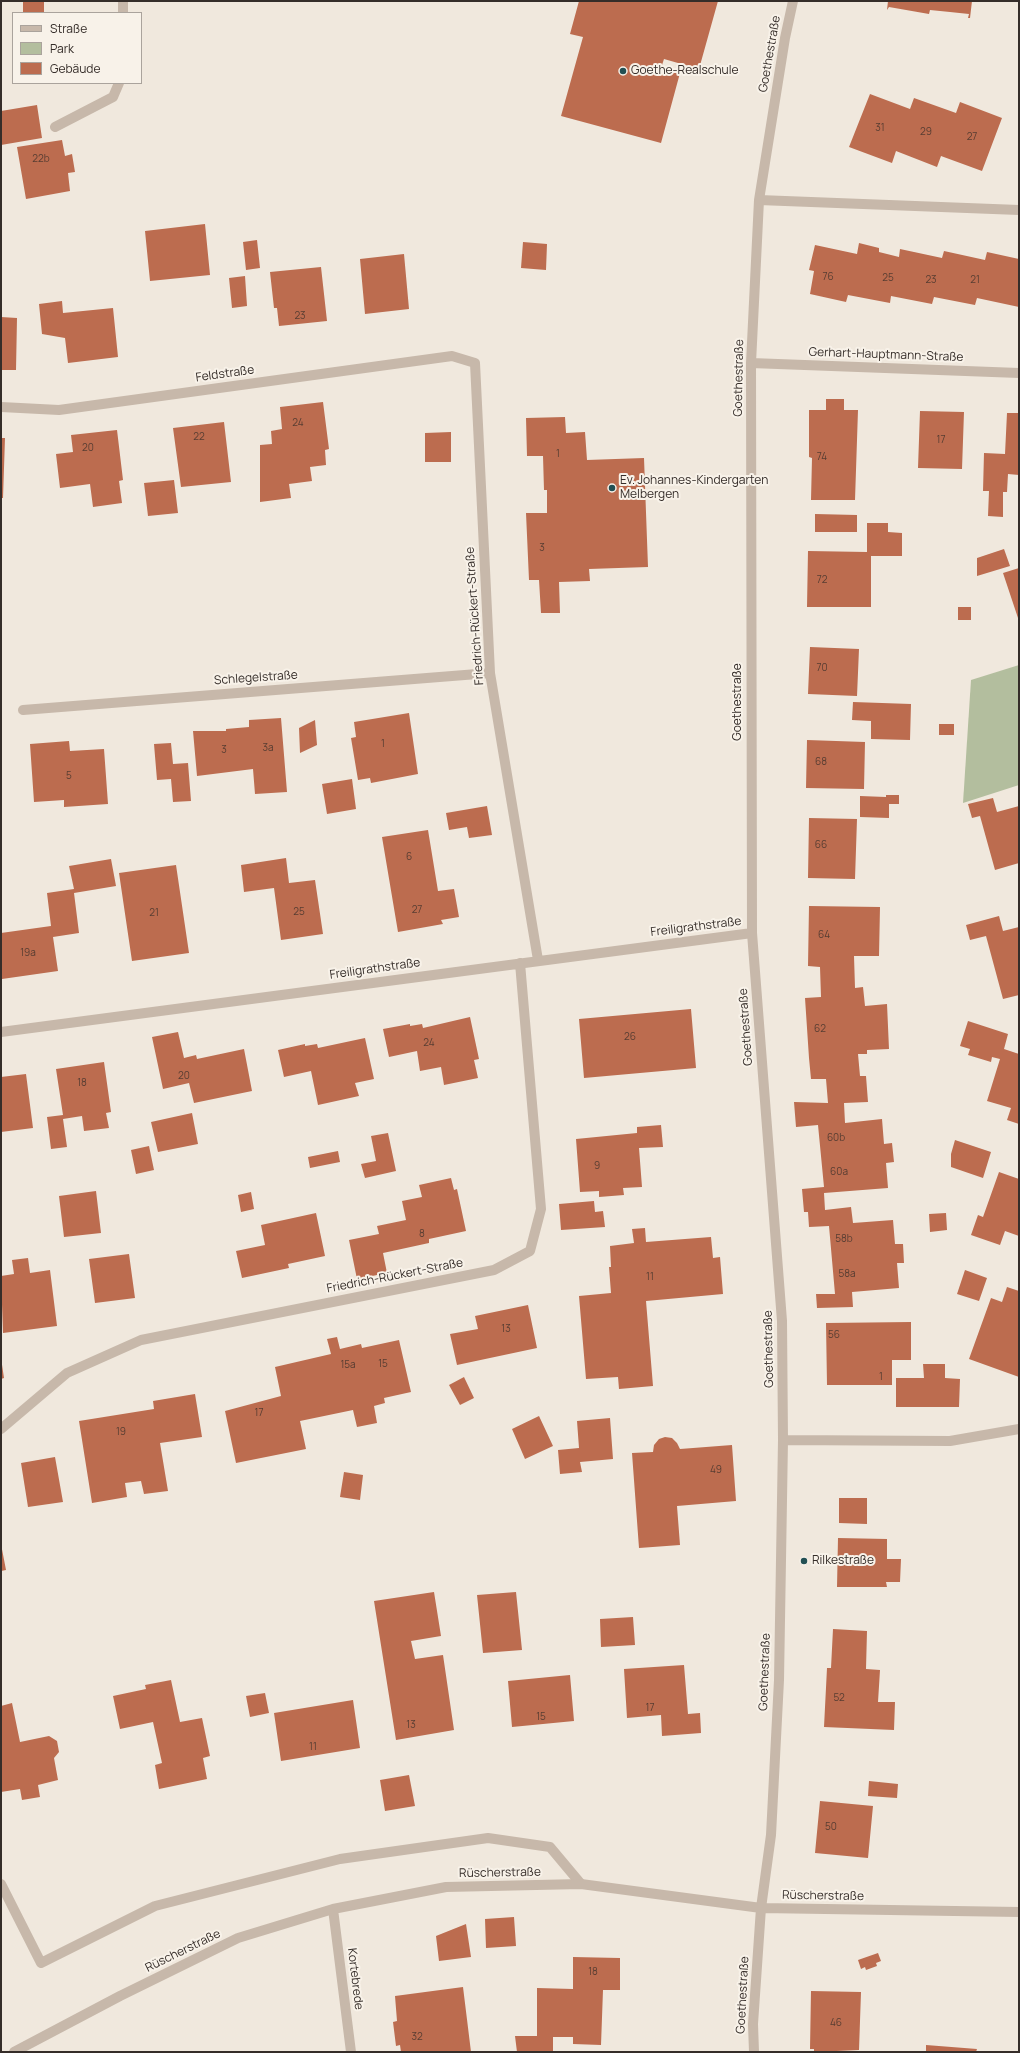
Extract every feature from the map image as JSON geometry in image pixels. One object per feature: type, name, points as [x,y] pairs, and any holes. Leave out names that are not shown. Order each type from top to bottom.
[{"type":"street","points":[[123,1],[123,12]]},
{"type":"street","name":"Goethestraße","points":[[754,2052],[752,2024],[761,1908],[771,1835],[778,1688],[783,1440],[782,1321],[752,933],[751,363],[759,200],[785,38],[793,1]]},
{"type":"street","points":[[55,127],[113,97],[119,84]]},
{"type":"street","points":[[759,200],[1019,210]]},
{"type":"street","name":"Feldstraße","points":[[1,407],[59,410],[452,356]]},
{"type":"street","name":"Friedrich-Rückert-Straße","points":[[452,356],[475,363],[490,673],[538,960]]},
{"type":"street","name":"Gerhart-Hauptmann-Straße","points":[[751,363],[1019,373]]},
{"type":"street","name":"Schlegelstraße","points":[[23,710],[490,673]]},
{"type":"street","name":"Freiligrathstraße","points":[[1,1032],[538,960],[752,933]]},
{"type":"street","name":"Friedrich-Rückert-Straße","points":[[1,1429],[67,1373],[141,1340],[494,1270],[530,1251],[541,1210],[520,963]]},
{"type":"street","points":[[783,1440],[950,1441],[1019,1429]]},
{"type":"street","points":[[1,1884],[41,1963],[155,1906],[340,1859],[488,1838],[550,1847],[581,1884]]},
{"type":"street","name":"Rüscherstraße","points":[[14,2052],[120,1996],[238,1938],[333,1909],[446,1887],[581,1884],[761,1908],[1019,1912]]},
{"type":"street","name":"Kortebrede","points":[[333,1909],[351,2052]]},
{"type":"green space","points":[[1019,665],[1019,785],[963,803],[971,680]]},
{"type":"building","points":[[23,1],[44,1],[44,12],[23,12]]},
{"type":"building","name":"Goethe-Realschule","points":[[579,1],[718,1],[699,69],[664,59],[661,68],[680,73],[661,143],[561,116],[583,37],[570,34]]},
{"type":"building","points":[[888,1],[972,1],[970,18],[968,18],[969,14],[930,10],[929,14],[889,7],[887,10]]},
{"type":"building","points":[[870,94],[910,109],[914,98],[956,113],[960,102],[1002,118],[982,171],[941,156],[937,167],[896,151],[892,163],[849,147]]},
{"type":"building","points":[[37,105],[42,138],[1,145],[1,111]]},
{"type":"building","points":[[62,140],[65,156],[72,154],[75,172],[68,173],[70,191],[26,199],[17,147]]},
{"type":"building","points":[[205,224],[210,275],[150,281],[145,231]]},
{"type":"building","points":[[257,240],[260,268],[246,270],[243,242]]},
{"type":"building","points":[[523,242],[547,244],[546,270],[521,268]]},
{"type":"building","points":[[859,243],[879,248],[879,252],[899,257],[900,249],[942,258],[944,251],[985,260],[987,252],[1019,259],[1019,307],[977,298],[975,305],[934,297],[932,304],[891,296],[890,303],[848,295],[846,302],[810,294],[814,271],[809,270],[815,245],[857,254]]},
{"type":"building","points":[[404,254],[409,309],[365,314],[360,259]]},
{"type":"building","points":[[321,267],[327,321],[279,326],[277,308],[274,308],[270,272]]},
{"type":"building","points":[[245,276],[247,306],[232,308],[229,278]]},
{"type":"building","points":[[62,301],[63,313],[113,308],[118,357],[68,363],[65,338],[42,334],[39,304]]},
{"type":"building","points":[[1,317],[17,318],[16,370],[1,370]]},
{"type":"building","points":[[826,399],[844,399],[844,410],[858,410],[855,500],[811,500],[812,458],[809,457],[809,410],[826,410]]},
{"type":"building","points":[[323,402],[329,449],[325,450],[326,465],[310,467],[312,481],[289,484],[291,498],[260,502],[260,445],[272,444],[271,431],[282,429],[280,407]]},
{"type":"building","points":[[920,411],[964,412],[962,469],[918,468]]},
{"type":"building","points":[[1007,413],[1019,413],[1019,475],[1008,474],[1007,492],[1003,492],[1003,517],[988,516],[989,491],[983,491],[984,453],[1005,454]]},
{"type":"building","points":[[565,417],[566,433],[585,432],[587,460],[644,458],[648,567],[589,569],[590,581],[559,582],[560,613],[541,613],[539,580],[529,580],[526,513],[547,513],[547,490],[544,490],[543,456],[527,456],[526,418]]},
{"type":"building","points":[[224,422],[231,482],[181,487],[173,428]]},
{"type":"building","points":[[117,430],[123,480],[119,481],[122,503],[93,507],[90,484],[60,488],[56,454],[73,452],[71,435]]},
{"type":"building","points":[[451,432],[451,462],[425,462],[425,433]]},
{"type":"building","points":[[1,438],[5,438],[3,498],[1,498]]},
{"type":"building","points":[[174,480],[178,513],[148,516],[144,483]]},
{"type":"building","points":[[815,514],[857,515],[857,532],[815,532]]},
{"type":"building","points":[[867,523],[888,523],[888,532],[902,533],[902,556],[871,556],[871,607],[807,607],[808,551],[867,552]]},
{"type":"building","points":[[1004,549],[1010,566],[977,576],[977,558]]},
{"type":"building","points":[[1019,568],[1019,621],[1003,573]]},
{"type":"building","points":[[958,607],[971,607],[971,620],[958,620]]},
{"type":"building","points":[[810,647],[859,649],[857,696],[808,694]]},
{"type":"building","points":[[853,702],[911,704],[910,740],[871,739],[871,721],[852,720]]},
{"type":"building","points":[[409,713],[418,774],[371,783],[370,778],[358,780],[351,738],[356,737],[354,722]]},
{"type":"building","points":[[281,718],[287,792],[255,794],[253,769],[197,776],[193,731],[226,731],[226,729],[249,727],[249,720]]},
{"type":"building","points":[[315,720],[317,745],[300,753],[299,728]]},
{"type":"building","points":[[939,724],[954,724],[954,735],[939,735]]},
{"type":"building","points":[[807,740],[865,742],[864,789],[806,788]]},
{"type":"building","points":[[69,741],[70,751],[104,749],[108,804],[64,807],[64,800],[34,802],[30,744]]},
{"type":"building","points":[[171,743],[173,764],[188,763],[191,801],[173,802],[171,779],[157,780],[154,744]]},
{"type":"building","points":[[352,779],[356,809],[327,814],[322,784]]},
{"type":"building","points":[[886,795],[899,795],[899,804],[889,804],[889,818],[860,817],[860,796],[886,797]]},
{"type":"building","points":[[993,798],[997,812],[1019,806],[1019,863],[995,870],[980,816],[972,818],[968,804]]},
{"type":"building","points":[[487,806],[492,835],[469,838],[467,827],[449,830],[446,813]]},
{"type":"building","points":[[809,818],[857,819],[855,879],[808,878]]},
{"type":"building","points":[[428,830],[438,891],[454,889],[459,917],[441,920],[443,924],[398,932],[382,837]]},
{"type":"building","points":[[286,858],[289,883],[315,880],[323,934],[281,940],[274,888],[244,892],[241,865]]},
{"type":"building","points":[[111,859],[116,886],[74,893],[79,933],[53,937],[58,971],[2,979],[1,933],[51,926],[47,893],[74,889],[69,866]]},
{"type":"building","points":[[176,865],[189,953],[132,961],[119,873]]},
{"type":"building","points":[[809,906],[880,907],[879,956],[854,956],[855,988],[863,987],[865,1006],[887,1004],[889,1049],[867,1050],[867,1054],[858,1054],[860,1076],[866,1076],[868,1102],[844,1103],[845,1123],[882,1119],[884,1144],[892,1143],[894,1162],[886,1163],[888,1188],[824,1193],[825,1210],[851,1207],[853,1223],[893,1220],[895,1244],[903,1244],[904,1263],[897,1263],[899,1288],[852,1292],[853,1307],[817,1308],[816,1294],[835,1294],[829,1226],[809,1227],[808,1212],[804,1212],[802,1189],[824,1187],[818,1125],[796,1127],[794,1102],[828,1103],[826,1079],[811,1079],[805,998],[821,997],[820,967],[808,966]]},
{"type":"building","points":[[999,916],[1003,931],[1019,927],[1019,995],[1003,999],[986,936],[970,940],[966,925]]},
{"type":"building","points":[[691,1009],[696,1068],[584,1078],[579,1019]]},
{"type":"building","points":[[470,1017],[479,1059],[474,1060],[478,1078],[444,1085],[441,1067],[420,1071],[417,1051],[389,1057],[383,1029],[410,1024],[410,1026],[422,1024],[423,1028]]},
{"type":"building","points":[[968,1021],[1008,1034],[1004,1049],[1019,1054],[1019,1124],[1007,1120],[1011,1108],[987,1101],[1000,1059],[992,1057],[991,1062],[968,1055],[970,1049],[960,1046]]},
{"type":"building","points":[[178,1032],[184,1058],[196,1055],[197,1059],[244,1049],[252,1091],[194,1103],[189,1083],[163,1089],[152,1037]]},
{"type":"building","points":[[365,1038],[374,1079],[355,1083],[359,1096],[318,1105],[311,1071],[284,1077],[278,1050],[305,1044],[305,1046],[317,1044],[318,1048]]},
{"type":"building","points":[[104,1062],[111,1112],[106,1113],[109,1128],[84,1131],[82,1116],[63,1119],[67,1147],[51,1149],[47,1117],[63,1115],[56,1069]]},
{"type":"building","points":[[26,1074],[33,1128],[1,1132],[1,1077]]},
{"type":"building","points":[[192,1113],[198,1144],[158,1152],[151,1122]]},
{"type":"building","points":[[661,1125],[663,1147],[639,1148],[642,1187],[623,1188],[624,1195],[599,1197],[599,1191],[580,1192],[576,1139],[637,1133],[637,1127]]},
{"type":"building","points":[[388,1133],[396,1171],[365,1178],[361,1164],[376,1161],[371,1136]]},
{"type":"building","points":[[955,1140],[991,1152],[983,1178],[951,1167],[951,1154]]},
{"type":"building","points":[[149,1146],[154,1170],[136,1174],[131,1150]]},
{"type":"building","points":[[338,1151],[340,1162],[310,1168],[308,1157]]},
{"type":"building","points":[[999,1172],[1019,1179],[1019,1236],[1005,1231],[1000,1245],[971,1235],[978,1215],[983,1217]]},
{"type":"building","points":[[451,1178],[454,1190],[457,1189],[466,1231],[429,1239],[429,1243],[383,1253],[387,1273],[357,1279],[349,1240],[379,1234],[377,1226],[406,1220],[402,1201],[422,1197],[419,1185]]},
{"type":"building","points":[[96,1191],[101,1233],[64,1237],[59,1196]]},
{"type":"building","points":[[251,1192],[254,1209],[241,1212],[238,1195]]},
{"type":"building","points":[[594,1201],[595,1212],[603,1211],[605,1227],[561,1230],[559,1204]]},
{"type":"building","points":[[316,1213],[325,1256],[288,1264],[289,1268],[242,1278],[236,1251],[265,1245],[261,1225]]},
{"type":"building","points":[[946,1213],[947,1230],[930,1232],[929,1214]]},
{"type":"building","points":[[645,1228],[646,1242],[711,1237],[713,1258],[720,1257],[723,1294],[646,1301],[653,1386],[619,1389],[618,1377],[586,1379],[579,1296],[611,1293],[609,1267],[611,1267],[610,1246],[634,1243],[632,1229]]},
{"type":"building","points":[[129,1254],[135,1298],[95,1303],[89,1259]]},
{"type":"building","points":[[28,1258],[30,1273],[50,1270],[57,1326],[3,1333],[1,1276],[14,1274],[12,1260]]},
{"type":"building","points":[[965,1270],[987,1278],[979,1301],[957,1294]]},
{"type":"building","points":[[1007,1287],[1019,1291],[1019,1377],[969,1359],[991,1298],[1002,1302]]},
{"type":"building","points":[[528,1305],[537,1348],[457,1365],[450,1334],[478,1329],[475,1316]]},
{"type":"building","points":[[911,1322],[911,1360],[892,1360],[892,1385],[827,1385],[826,1323]]},
{"type":"building","points":[[337,1337],[340,1349],[361,1344],[362,1348],[399,1340],[411,1392],[384,1398],[385,1403],[374,1406],[377,1423],[357,1427],[353,1410],[300,1421],[306,1449],[236,1463],[225,1411],[281,1396],[275,1367],[331,1354],[327,1339]]},
{"type":"building","points":[[1,1358],[4,1378],[1,1379]]},
{"type":"building","points":[[923,1364],[945,1364],[945,1378],[960,1379],[959,1407],[896,1407],[896,1378],[924,1378]]},
{"type":"building","points":[[464,1377],[474,1398],[460,1405],[449,1385]]},
{"type":"building","points":[[195,1394],[202,1437],[160,1443],[168,1491],[144,1494],[141,1481],[125,1483],[127,1497],[92,1503],[79,1421],[154,1409],[153,1401]]},
{"type":"building","points":[[539,1416],[553,1446],[525,1459],[512,1429]]},
{"type":"building","points":[[610,1418],[613,1459],[580,1462],[582,1472],[560,1474],[558,1450],[579,1448],[577,1421]]},
{"type":"building","points":[[665,1437],[672,1438],[680,1449],[732,1445],[736,1501],[677,1506],[680,1545],[639,1548],[632,1453],[653,1452],[654,1445],[659,1439]]},
{"type":"building","points":[[55,1457],[63,1502],[28,1507],[21,1463]]},
{"type":"building","points":[[344,1472],[363,1475],[360,1500],[340,1497]]},
{"type":"building","points":[[839,1498],[867,1498],[867,1524],[839,1523]]},
{"type":"building","points":[[838,1538],[887,1539],[887,1559],[901,1559],[900,1582],[886,1582],[887,1587],[837,1587]]},
{"type":"building","points":[[1,1544],[6,1570],[1,1571]]},
{"type":"building","points":[[434,1592],[441,1636],[411,1641],[415,1659],[443,1655],[454,1730],[396,1740],[374,1601]]},
{"type":"building","points":[[516,1592],[522,1650],[483,1653],[477,1595]]},
{"type":"building","points":[[633,1617],[635,1645],[601,1647],[600,1619]]},
{"type":"building","points":[[833,1629],[867,1631],[866,1669],[880,1670],[878,1702],[895,1702],[894,1730],[824,1727],[827,1668],[831,1668]]},
{"type":"building","points":[[684,1665],[688,1714],[700,1713],[701,1733],[662,1736],[661,1715],[627,1718],[624,1669]]},
{"type":"building","points":[[570,1675],[574,1721],[512,1727],[508,1681]]},
{"type":"building","points":[[171,1680],[180,1722],[202,1718],[210,1756],[203,1758],[207,1779],[159,1789],[155,1765],[162,1763],[153,1722],[120,1729],[113,1696],[146,1689],[145,1685]]},
{"type":"building","points":[[265,1693],[269,1713],[250,1717],[246,1696]]},
{"type":"building","points":[[353,1700],[360,1748],[281,1761],[274,1713]]},
{"type":"building","points":[[12,1703],[20,1742],[49,1736],[57,1741],[59,1752],[54,1758],[58,1780],[38,1785],[40,1797],[22,1800],[20,1789],[1,1792],[1,1706]]},
{"type":"building","points":[[409,1775],[415,1806],[385,1811],[380,1780]]},
{"type":"building","points":[[869,1781],[898,1784],[897,1798],[868,1796]]},
{"type":"building","points":[[820,1801],[873,1806],[868,1858],[815,1853]]},
{"type":"building","points":[[514,1917],[516,1946],[486,1948],[485,1919]]},
{"type":"building","points":[[466,1924],[471,1957],[439,1961],[436,1936]]},
{"type":"building","points":[[878,1953],[881,1961],[876,1963],[877,1966],[866,1970],[865,1967],[861,1969],[858,1960]]},
{"type":"building","points":[[573,1957],[620,1958],[620,1990],[603,1990],[601,2045],[573,2044],[573,2037],[553,2037],[553,2052],[517,2052],[515,2036],[537,2036],[537,1988],[573,1989]]},
{"type":"building","points":[[463,1987],[471,2052],[401,2052],[400,2045],[396,2046],[393,2022],[397,2021],[395,1996]]},
{"type":"building","points":[[811,1991],[861,1992],[859,2050],[814,2052],[814,2049],[810,2049]]},
{"type":"building","points":[[926,2045],[977,2049],[976,2052],[926,2052]]},
{"type":"place","name":"Goethe-Realschule","points":[[623,71]]},
{"type":"place","name":"Ev. Johannes-Kindergarten Melbergen","points":[[612,488]]},
{"type":"place","name":"Rilkestraße","points":[[804,1561]]}]
